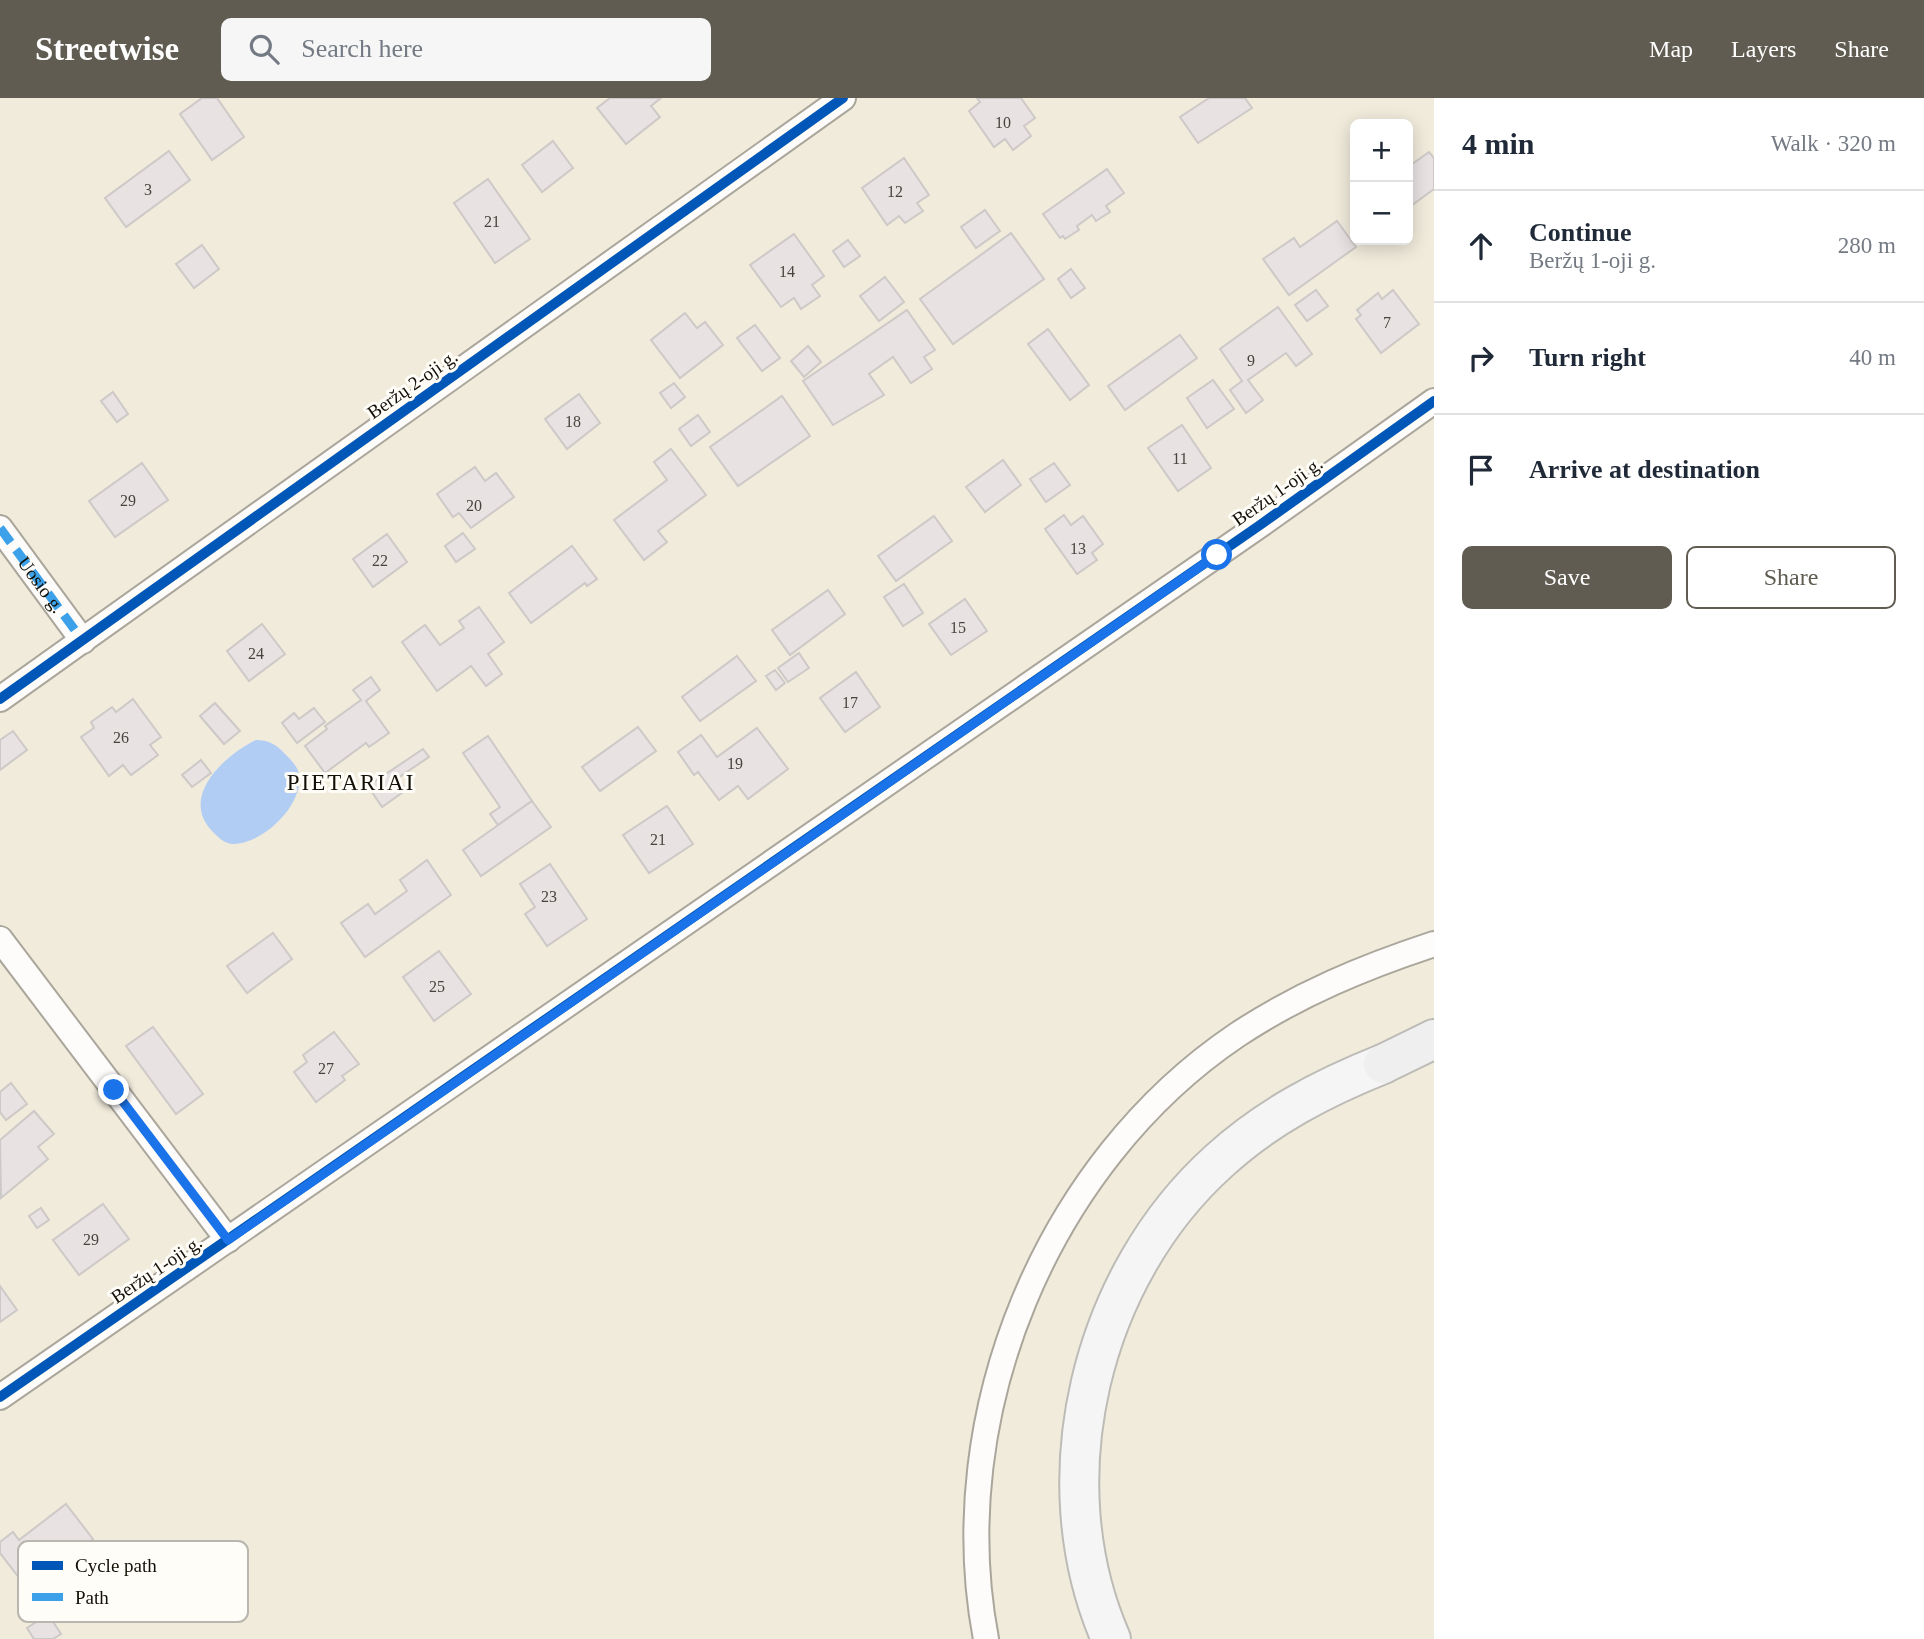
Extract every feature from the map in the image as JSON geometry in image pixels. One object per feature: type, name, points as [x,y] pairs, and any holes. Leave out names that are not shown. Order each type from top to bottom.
[{"type":"highway","points":[[1383,1065],[1434,1039]]},
{"type":"highway","points":[[1383,1065],[1434,1064]]},
{"type":"main road","points":[[1111,1639],[1093,1585],[1084,1541],[1080,1494],[1087,1400],[1115,1308],[1160,1228],[1219,1161],[1290,1108],[1336,1083],[1383,1065]]},
{"type":"street","name":"Beržų 2-oji g.","points":[[0,699],[843,98]]},
{"type":"street","name":"Beržų 1-oji g.","points":[[0,1397],[1261,525],[1434,401]]},
{"type":"street","name":"Uosio g.","points":[[0,528],[83,641]]},
{"type":"street","points":[[0,939],[228,1240]]},
{"type":"street","points":[[986,1639],[978,1564],[978,1510],[982,1457],[993,1396],[1009,1341],[1030,1287],[1056,1234],[1084,1189],[1154,1105],[1195,1067],[1236,1036],[1331,982],[1434,944]]},
{"type":"water","points":[[256,740],[275,745],[291,760],[299,775],[299,787],[295,799],[279,821],[257,837],[230,844],[217,836],[203,818],[203,791],[220,766]]},
{"type":"building","points":[[202,98],[217,98],[244,137],[212,160],[180,114]]},
{"type":"building","points":[[610,98],[661,98],[651,106],[660,117],[626,144],[597,108]]},
{"type":"building","points":[[977,98],[1021,98],[1035,118],[1024,126],[1031,136],[1013,150],[1005,139],[994,147],[969,111],[980,102]]},
{"type":"building","points":[[1209,98],[1245,98],[1252,108],[1198,143],[1180,117]]},
{"type":"building","points":[[553,141],[573,168],[542,192],[522,165]]},
{"type":"building","points":[[169,151],[190,180],[126,227],[105,198]]},
{"type":"building","points":[[1429,152],[1434,158],[1434,189],[1413,204],[1413,182],[1413,163]]},
{"type":"building","points":[[904,158],[929,195],[917,203],[923,211],[905,223],[899,216],[887,225],[862,188]]},
{"type":"building","points":[[1107,169],[1124,193],[1106,206],[1110,212],[1096,221],[1092,215],[1077,226],[1079,230],[1065,239],[1063,236],[1060,238],[1043,214]]},
{"type":"building","points":[[488,179],[530,239],[495,263],[454,203]]},
{"type":"building","points":[[985,210],[1000,231],[976,248],[961,227]]},
{"type":"building","points":[[1337,221],[1350,239],[1350,245],[1356,247],[1289,295],[1263,259],[1294,238],[1300,247]]},
{"type":"building","points":[[1011,233],[1044,279],[953,344],[920,299]]},
{"type":"building","points":[[794,234],[824,276],[812,285],[820,296],[801,309],[794,298],[781,307],[750,265]]},
{"type":"building","points":[[848,240],[860,256],[844,267],[833,251]]},
{"type":"building","points":[[202,245],[219,269],[194,288],[176,264]]},
{"type":"building","points":[[1071,269],[1085,288],[1071,298],[1058,279]]},
{"type":"building","points":[[885,277],[904,302],[879,321],[860,296]]},
{"type":"building","points":[[1316,290],[1328,306],[1307,321],[1295,305]]},
{"type":"building","points":[[1393,290],[1419,324],[1381,353],[1356,319],[1361,315],[1357,310],[1378,293],[1382,299]]},
{"type":"building","points":[[1278,307],[1312,354],[1296,366],[1286,353],[1248,380],[1263,400],[1246,413],[1230,390],[1242,381],[1220,349]]},
{"type":"building","points":[[907,310],[935,350],[924,357],[932,369],[911,383],[893,357],[869,374],[884,395],[833,425],[803,381]]},
{"type":"building","points":[[685,313],[697,328],[705,322],[723,345],[680,378],[651,340]]},
{"type":"building","points":[[755,325],[780,358],[762,371],[737,338]]},
{"type":"building","points":[[1048,329],[1089,385],[1070,400],[1028,344]]},
{"type":"building","points":[[1180,335],[1197,358],[1125,410],[1108,386]]},
{"type":"building","points":[[808,346],[821,362],[804,377],[791,361]]},
{"type":"building","points":[[1213,380],[1234,409],[1207,428],[1187,398]]},
{"type":"building","points":[[674,383],[685,397],[671,408],[660,393]]},
{"type":"building","points":[[113,392],[128,414],[117,422],[101,401]]},
{"type":"building","points":[[579,394],[600,423],[567,449],[545,419]]},
{"type":"building","points":[[782,396],[810,436],[738,486],[710,447]]},
{"type":"building","points":[[698,415],[710,432],[691,446],[679,429]]},
{"type":"building","points":[[1182,425],[1211,468],[1178,491],[1148,448]]},
{"type":"building","points":[[671,449],[706,495],[658,531],[667,542],[644,560],[614,520],[667,480],[654,462]]},
{"type":"building","points":[[1003,460],[1021,485],[985,512],[966,487]]},
{"type":"building","points":[[142,463],[168,500],[115,537],[89,501]]},
{"type":"building","points":[[1054,463],[1070,485],[1046,502],[1030,479]]},
{"type":"building","points":[[475,467],[485,481],[496,473],[514,497],[471,528],[459,513],[453,517],[437,494]]},
{"type":"building","points":[[1064,515],[1071,525],[1083,516],[1103,544],[1092,553],[1097,560],[1077,574],[1045,529]]},
{"type":"building","points":[[934,516],[952,541],[896,581],[878,556]]},
{"type":"building","points":[[463,533],[475,549],[456,562],[445,546]]},
{"type":"building","points":[[387,534],[407,562],[373,587],[353,559]]},
{"type":"building","points":[[572,546],[597,579],[587,586],[585,583],[531,623],[509,593]]},
{"type":"building","points":[[904,584],[923,613],[903,626],[884,597]]},
{"type":"building","points":[[828,590],[845,614],[790,655],[772,630]]},
{"type":"building","points":[[965,599],[987,631],[951,655],[929,624]]},
{"type":"building","points":[[479,607],[504,642],[488,654],[502,674],[486,686],[471,666],[437,691],[402,642],[425,625],[440,645],[464,628],[459,621]]},
{"type":"building","points":[[262,624],[285,654],[249,681],[227,651]]},
{"type":"building","points":[[799,653],[809,668],[788,682],[778,668]]},
{"type":"building","points":[[737,656],[756,681],[700,721],[682,697]]},
{"type":"building","points":[[775,670],[785,683],[776,690],[766,676]]},
{"type":"building","points":[[856,672],[880,707],[845,732],[820,698]]},
{"type":"building","points":[[371,677],[380,690],[366,701],[389,733],[369,747],[366,743],[325,773],[305,746],[327,729],[325,726],[361,700],[353,690]]},
{"type":"building","points":[[133,699],[161,737],[150,745],[158,755],[131,775],[123,765],[109,776],[81,737],[94,728],[91,722],[112,707],[116,712]]},
{"type":"building","points":[[215,703],[240,731],[224,744],[200,716]]},
{"type":"building","points":[[314,708],[325,722],[297,743],[282,723],[294,713],[299,719]]},
{"type":"building","points":[[638,727],[656,751],[600,791],[582,767]]},
{"type":"building","points":[[757,728],[788,769],[748,799],[738,786],[719,800],[698,772],[694,775],[678,752],[701,735],[717,757]]},
{"type":"building","points":[[13,731],[27,750],[0,770],[0,740]]},
{"type":"building","points":[[488,736],[532,801],[498,825],[490,814],[500,807],[463,753]]},
{"type":"building","points":[[423,749],[429,757],[398,778],[406,790],[382,807],[368,786]]},
{"type":"building","points":[[201,760],[211,773],[192,787],[182,775]]},
{"type":"building","points":[[532,801],[551,827],[481,876],[463,850]]},
{"type":"building","points":[[667,806],[693,844],[649,873],[623,835]]},
{"type":"building","points":[[427,860],[451,895],[365,957],[341,923],[368,904],[375,914],[407,891],[400,880]]},
{"type":"building","points":[[550,864],[587,919],[547,946],[525,914],[535,907],[520,884]]},
{"type":"building","points":[[273,933],[292,959],[247,993],[227,966]]},
{"type":"building","points":[[439,951],[471,994],[434,1021],[403,977]]},
{"type":"building","points":[[153,1027],[203,1094],[176,1114],[126,1046]]},
{"type":"building","points":[[334,1032],[359,1064],[342,1076],[345,1080],[316,1102],[294,1072],[307,1062],[303,1055]]},
{"type":"building","points":[[11,1083],[27,1104],[6,1120],[0,1112],[0,1092]]},
{"type":"building","points":[[34,1111],[54,1134],[38,1147],[48,1159],[1,1198],[0,1140]]},
{"type":"building","points":[[103,1204],[129,1239],[79,1275],[53,1240]]},
{"type":"building","points":[[41,1208],[49,1220],[37,1228],[29,1216]]},
{"type":"building","points":[[0,1286],[17,1310],[0,1322]]},
{"type":"building","points":[[66,1504],[93,1539],[18,1541],[18,1576],[0,1553],[0,1542],[13,1532],[19,1540]]},
{"type":"building","points":[[36,1622],[53,1622],[61,1634],[53,1639],[34,1639],[27,1628]]},
{"type":"marked path","points":[[0,528],[83,641]]},
{"type":"cycle path","points":[[0,699],[843,98]]},
{"type":"cycle path","points":[[0,1397],[1260,525],[1434,401]]},
{"type":"district","name":"PIETARIAI","points":[[351,782]]},
{"type":"route","points":[[114,1090],[228,1240],[1217,555]]}]
